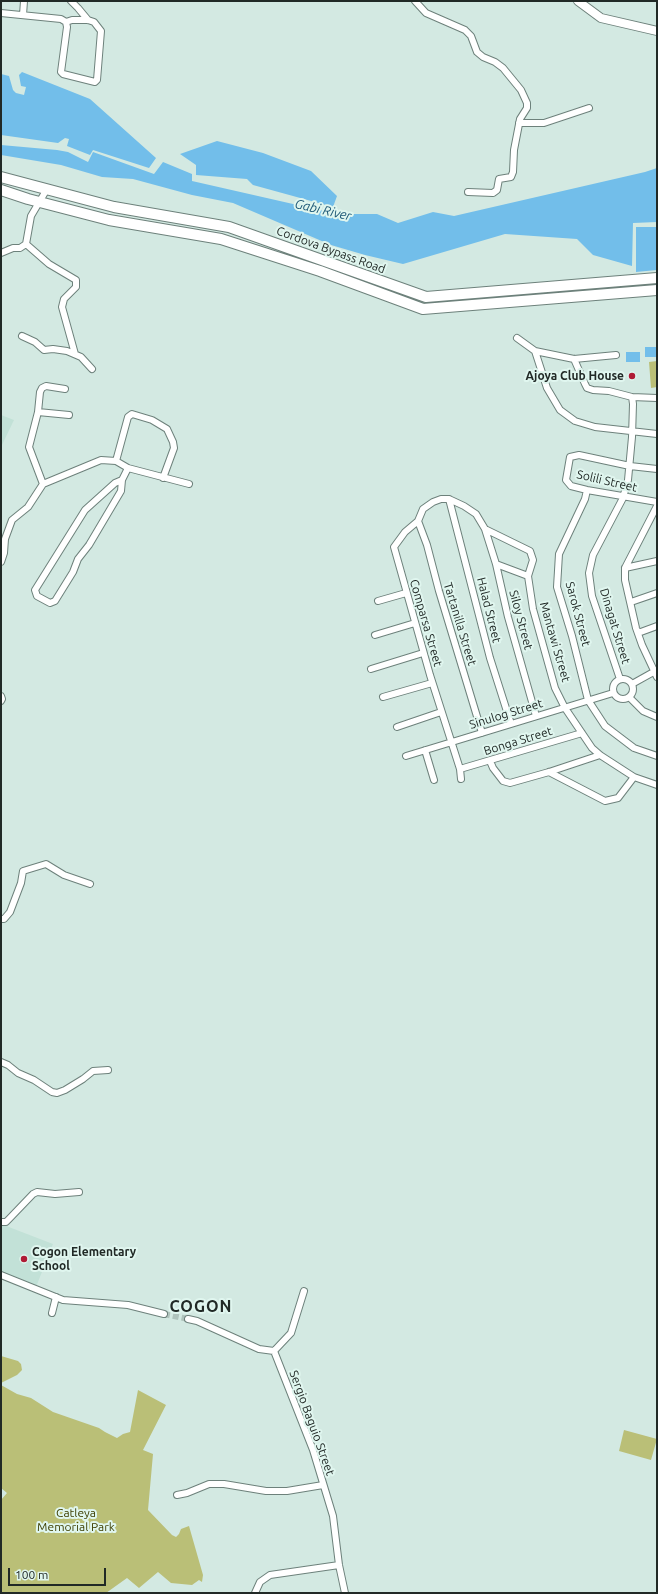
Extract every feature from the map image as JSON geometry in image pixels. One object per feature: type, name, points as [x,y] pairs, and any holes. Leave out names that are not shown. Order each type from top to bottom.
[{"type":"main road","name":"Cordova Bypass Road","points":[[1,177],[114,207],[229,227],[426,297],[657,278]]},
{"type":"main road","name":"Cordova Bypass Road","points":[[1,190],[39,202],[109,220],[221,239],[320,271],[424,308],[657,290]]},
{"type":"street","points":[[23,15],[24,1]]},
{"type":"street","points":[[71,1],[88,20]]},
{"type":"street","points":[[415,1],[426,13],[465,30],[470,36],[477,52],[483,57],[495,62],[502,68],[521,90],[527,103],[527,108],[520,123],[514,150],[513,172],[511,177],[499,179],[497,190],[493,193],[468,192]]},
{"type":"street","points":[[578,1],[601,18],[657,31]]},
{"type":"street","points":[[1,13],[61,19],[66,22],[72,20],[88,20],[94,22],[102,31],[97,80],[93,82],[61,72],[66,22]]},
{"type":"street","points":[[520,123],[544,123],[589,108]]},
{"type":"street","points":[[1,253],[13,248],[20,248],[26,244],[31,216],[47,189]]},
{"type":"street","points":[[26,244],[49,264],[76,280],[76,287],[64,298],[62,307],[75,354]]},
{"type":"street","points":[[22,336],[35,342],[44,350],[53,349],[75,354],[81,357],[92,369]]},
{"type":"street","points":[[517,338],[535,350],[574,359],[616,355]]},
{"type":"street","points":[[535,350],[547,388],[560,410],[575,421],[595,427],[657,434]]},
{"type":"street","points":[[574,359],[587,388],[609,391],[632,397],[657,398]]},
{"type":"street","points":[[43,484],[29,447],[38,412],[40,392],[42,388],[46,386],[65,389]]},
{"type":"street","name":"Dinagat Street","points":[[620,679],[592,596],[590,573],[593,554],[623,498],[628,480],[632,432],[632,397]]},
{"type":"street","points":[[38,412],[69,415]]},
{"type":"street","points":[[116,461],[128,417],[132,414],[152,420],[166,429],[173,442],[174,448],[163,478]]},
{"type":"street","name":"Solili Street","points":[[630,466],[580,455],[570,457],[566,480],[571,486],[587,490],[623,498],[657,502]]},
{"type":"street","points":[[1,562],[4,553],[5,539],[13,518],[28,507],[43,484],[101,460],[116,461],[128,468],[189,484]]},
{"type":"street","points":[[630,466],[657,469]]},
{"type":"street","points":[[122,480],[115,483],[85,510],[35,590],[37,596],[50,602],[55,601],[73,572],[78,559],[89,545],[121,491],[122,480],[128,468]]},
{"type":"street","name":"Sarok Street","points":[[587,490],[585,499],[559,554],[557,587],[572,636],[588,700],[605,726],[634,748],[657,756]]},
{"type":"street","name":"Comparsa Street","points":[[449,499],[441,498],[423,509],[418,521],[405,532],[394,547],[432,683],[450,743],[460,769],[461,779]]},
{"type":"street","points":[[449,499],[476,514],[485,529],[530,551],[533,560],[528,576],[496,564]]},
{"type":"street","name":"Halad Street","points":[[449,499],[490,658],[511,724]]},
{"type":"street","points":[[632,684],[656,673],[642,645],[638,633],[625,580],[625,568],[657,506]]},
{"type":"street","name":"Tartanilla Street","points":[[418,521],[482,733]]},
{"type":"street","name":"Siloy Street","points":[[485,529],[496,564],[508,616],[536,716]]},
{"type":"street","points":[[1,533],[5,539]]},
{"type":"street","points":[[625,568],[657,561]]},
{"type":"street","name":"Mantawi Street","points":[[528,576],[533,609],[548,666],[556,688],[566,708],[592,748],[600,755],[634,777],[657,785]]},
{"type":"street","points":[[378,601],[406,593]]},
{"type":"street","points":[[631,602],[657,593]]},
{"type":"street","points":[[374,635],[415,623]]},
{"type":"street","points":[[638,633],[657,626]]},
{"type":"street","points":[[371,669],[424,653]]},
{"type":"street","points":[[626,678],[632,684],[633,691],[626,699],[619,698],[613,693],[613,685],[620,679],[626,678]]},
{"type":"street","points":[[383,697],[432,683]]},
{"type":"street","name":"Sinulog Street","points":[[406,756],[613,693]]},
{"type":"street","points":[[1,696],[1,701]]},
{"type":"street","points":[[629,697],[643,711],[657,717]]},
{"type":"street","points":[[397,727],[441,712]]},
{"type":"street","name":"Bonga Street","points":[[460,769],[582,733]]},
{"type":"street","points":[[425,750],[434,780]]},
{"type":"street","points":[[490,761],[493,768],[503,781],[510,783],[550,772],[600,755]]},
{"type":"street","points":[[550,772],[605,801],[618,798],[634,777]]},
{"type":"street","points":[[1,919],[4,919],[10,912],[21,883],[23,870],[46,864],[64,875],[90,884]]},
{"type":"street","points":[[1,1062],[18,1073],[57,1093],[75,1084],[93,1071],[108,1070]]},
{"type":"street","points":[[1,1222],[6,1222],[33,1194],[37,1192],[54,1194],[79,1192]]},
{"type":"street","points":[[1,1275],[63,1300],[128,1305],[164,1314]]},
{"type":"street","points":[[188,1319],[197,1321],[259,1349],[274,1351],[291,1333],[304,1291]]},
{"type":"street","points":[[52,1313],[56,1297]]},
{"type":"street","name":"Sergio Baguio Street","points":[[274,1351],[313,1450],[333,1516],[339,1566],[345,1593]]},
{"type":"street","points":[[176,1495],[209,1484],[224,1484],[266,1491],[287,1491],[323,1485]]},
{"type":"street","points":[[255,1593],[260,1582],[270,1575],[339,1566]]},
{"type":"shaded area","points":[[1,415],[14,420],[1,447]]},
{"type":"shaded area","name":"Cogon Elementary School","points":[[1,1224],[53,1244],[36,1287],[1,1273]]},
{"type":"green space","points":[[657,361],[657,387],[651,388],[649,362]]},
{"type":"green space","points":[[1,1356],[18,1361],[21,1364],[22,1370],[17,1375],[1,1383]]},
{"type":"green space","name":"Catleya Memorial Park","points":[[1,1385],[17,1394],[31,1398],[53,1412],[99,1428],[117,1438],[130,1432],[138,1390],[166,1405],[143,1450],[153,1454],[148,1510],[172,1535],[176,1537],[181,1529],[189,1526],[203,1575],[202,1582],[199,1580],[192,1585],[171,1583],[158,1572],[139,1588],[127,1578],[106,1593],[1,1593],[1,1500],[7,1493],[1,1488]]},
{"type":"green space","points":[[624,1430],[657,1439],[651,1460],[619,1451]]},
{"type":"water","points":[[22,72],[90,99],[156,158],[149,168],[93,150],[90,155],[67,146],[69,139],[65,138],[58,143],[1,135],[1,74],[9,76],[13,90],[16,93],[24,95],[26,87],[21,86],[19,75]]},
{"type":"water","points":[[217,141],[263,153],[311,171],[337,196],[333,207],[253,185],[247,179],[196,175],[196,165],[180,154]]},
{"type":"water","points":[[1,145],[68,152],[88,162],[93,152],[154,174],[163,162],[192,174],[192,181],[337,214],[377,214],[398,223],[433,212],[454,216],[657,168],[657,222],[633,223],[632,266],[593,255],[577,239],[505,234],[403,264],[331,245],[233,203],[192,195],[133,179],[102,177],[61,165],[1,155]]},
{"type":"water","points":[[636,227],[657,227],[657,270],[636,272]]},
{"type":"water","points":[[645,347],[657,347],[657,357],[645,357]]},
{"type":"water","points":[[626,352],[640,352],[640,362],[626,362]]},
{"type":"tunnel","points":[[164,1314],[188,1319]]},
{"type":"place","name":"Ajoya Club House","points":[[632,376]]},
{"type":"place","name":"Cogon Elementary School","points":[[24,1259]]},
{"type":"district","name":"COGON","points":[[201,1307]]},
{"type":"water label","name":"Gabi River","points":[[323,210]]}]
